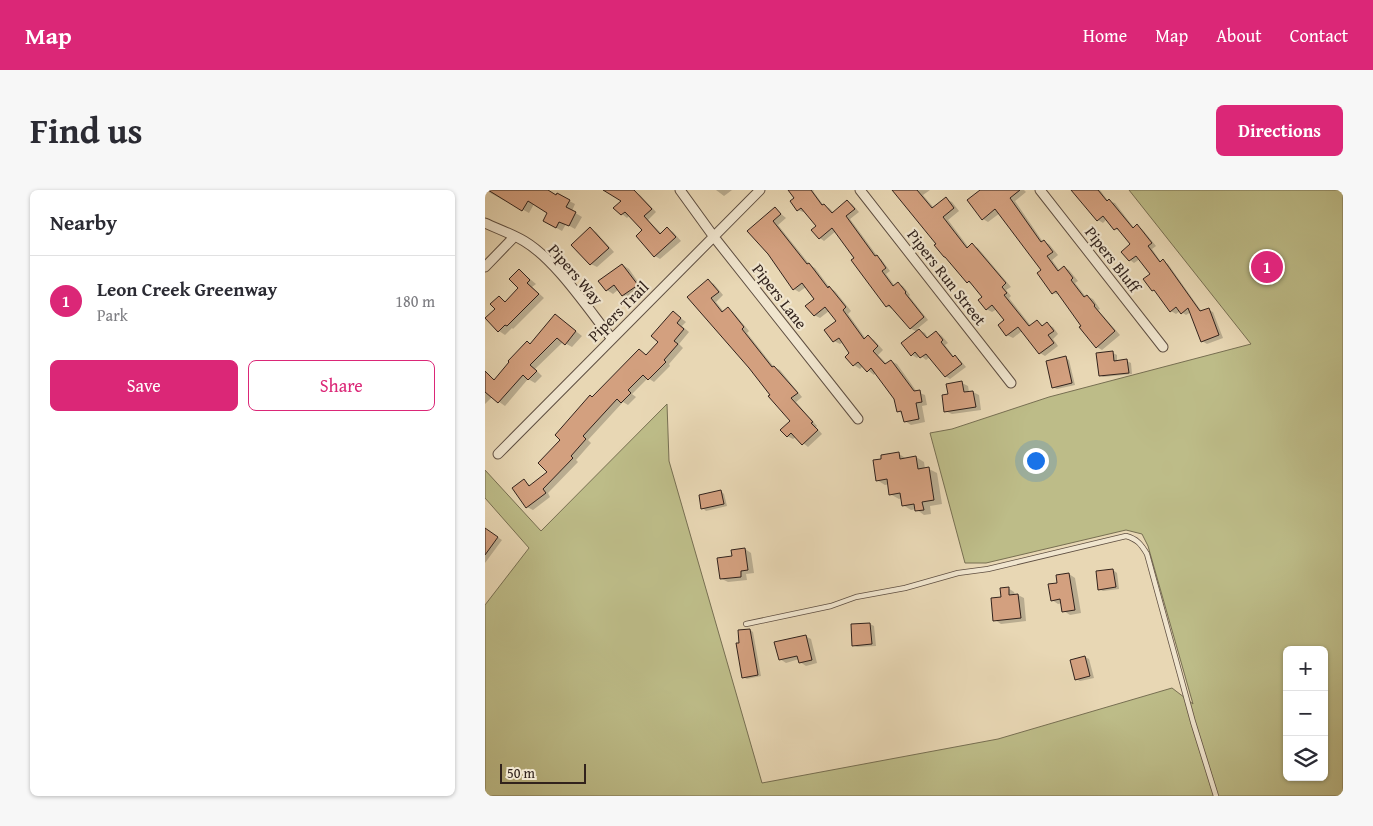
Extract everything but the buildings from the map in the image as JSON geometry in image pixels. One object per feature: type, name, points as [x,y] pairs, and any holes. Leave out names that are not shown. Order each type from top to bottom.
[{"type":"street","name":"Pipers Lane","points":[[680,190],[714,237],[858,419]]},
{"type":"street","name":"Pipers Trail","points":[[498,454],[760,190]]},
{"type":"street","name":"Pipers Run Street","points":[[860,190],[1011,383]]},
{"type":"street","name":"Pipers Bluff","points":[[1040,190],[1163,347]]},
{"type":"street","name":"Pipers Way","points":[[485,223],[523,241],[538,251],[560,274],[611,339]]},
{"type":"street","points":[[485,267],[514,237]]},
{"type":"lane","points":[[747,624],[831,606],[856,597],[905,588],[958,573],[988,570],[1126,536],[1133,538],[1142,545],[1147,554],[1188,704],[1216,796]]},
{"type":"shaded area","points":[[1129,190],[1343,190],[1343,796],[485,796],[485,605],[529,548],[485,498],[485,470],[541,531],[667,404],[669,461],[762,783],[998,739],[1172,688],[1193,704],[1148,546],[1142,534],[1126,530],[986,563],[965,563],[930,433],[952,429],[1049,397],[1251,344]]},
{"type":"place","name":"Leon Creek Greenway","points":[[1267,267]]}]
